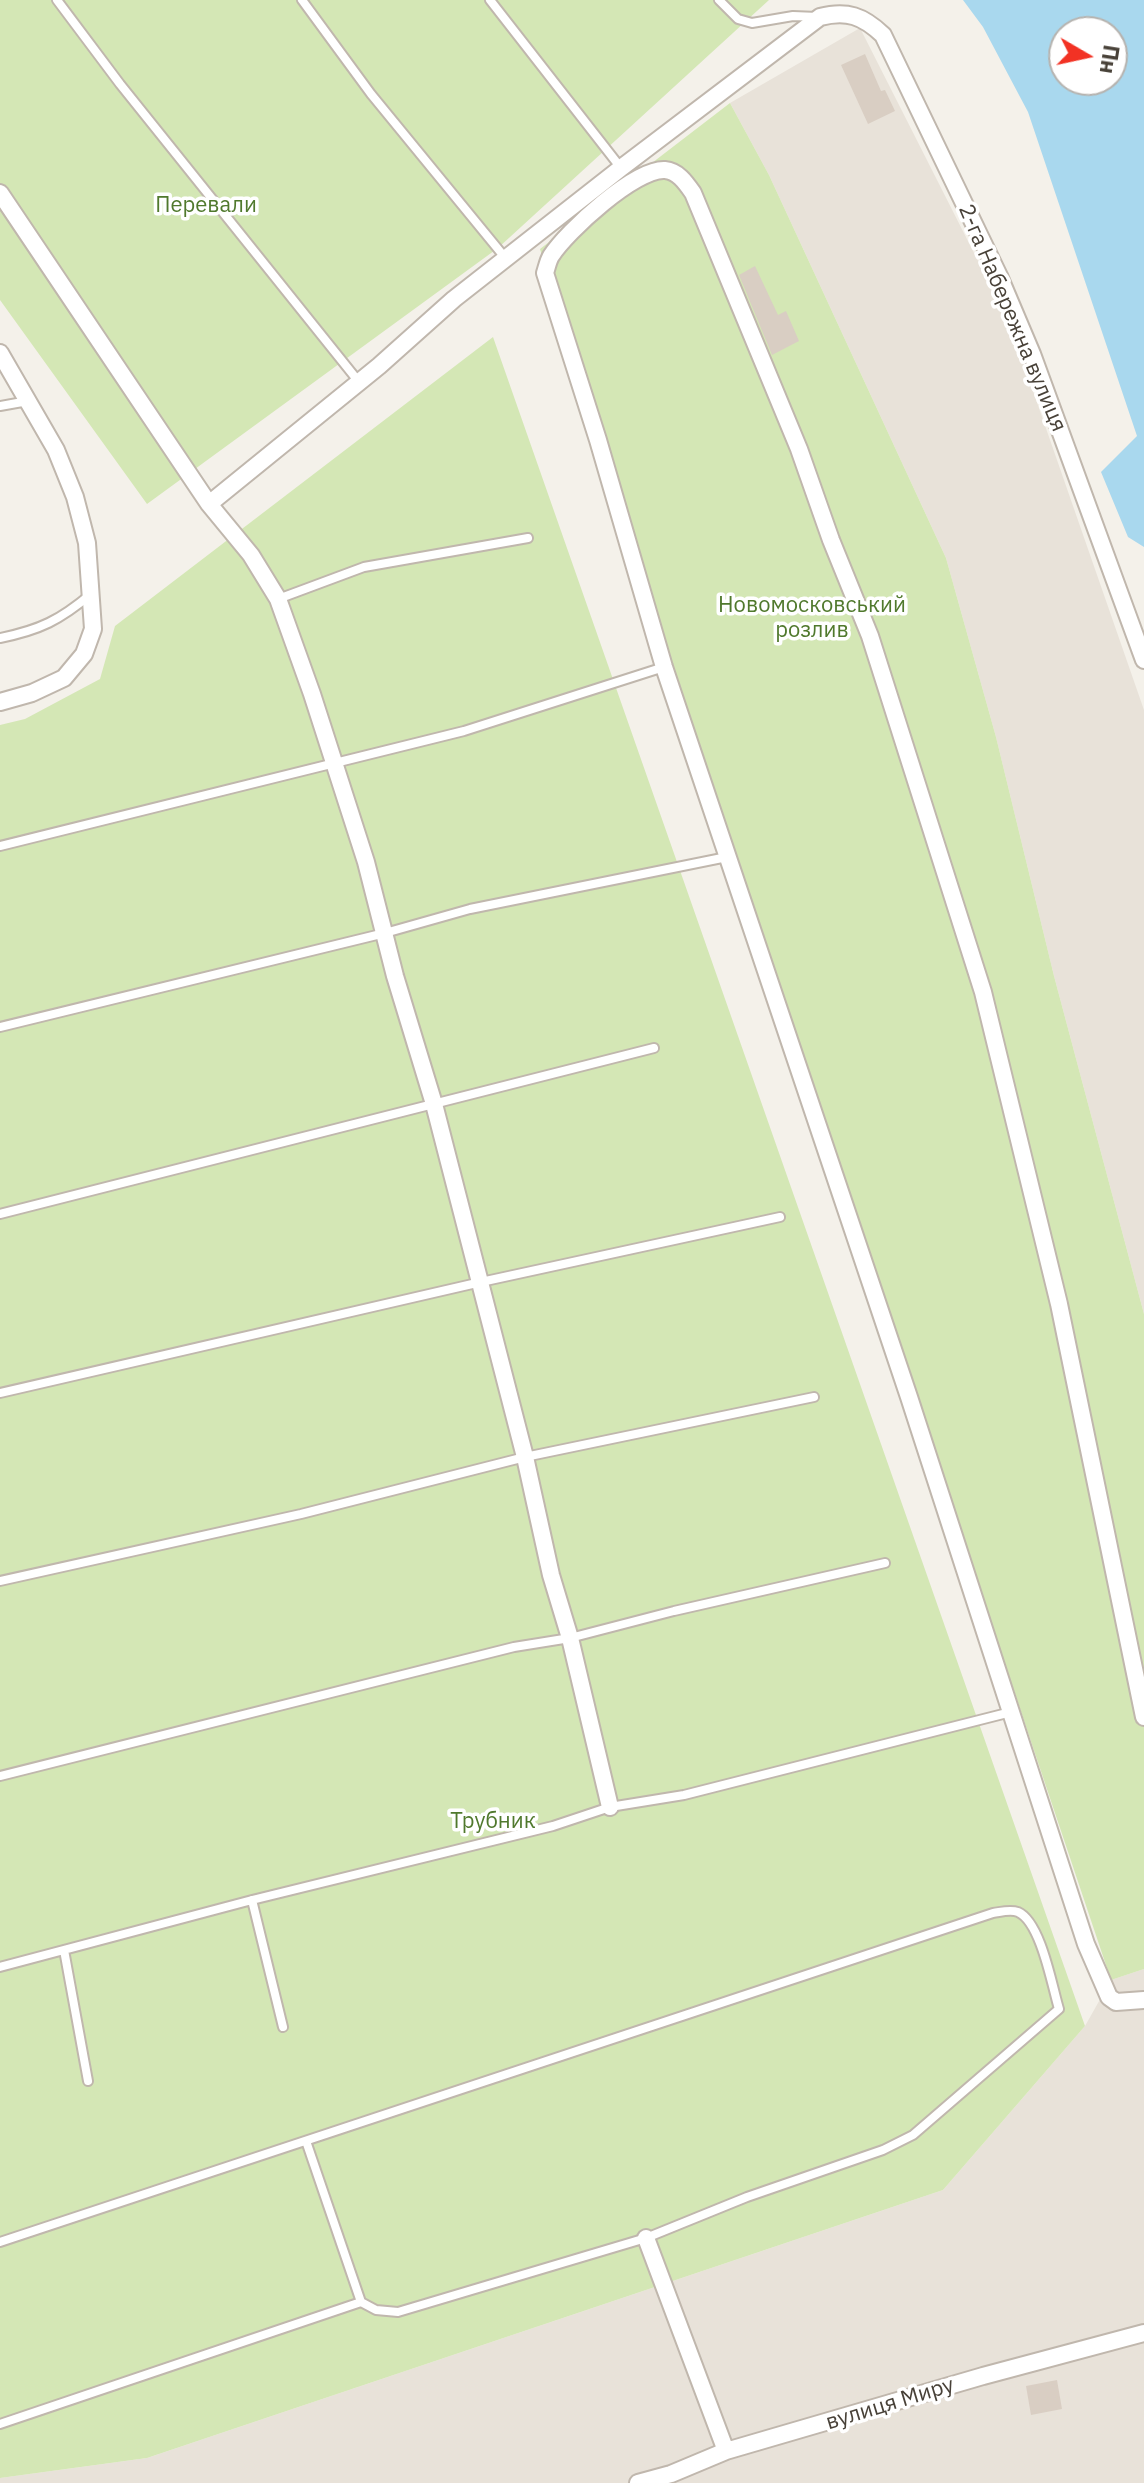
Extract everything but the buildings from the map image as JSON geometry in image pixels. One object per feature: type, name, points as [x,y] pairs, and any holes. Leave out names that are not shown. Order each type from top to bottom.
[{"type":"street","points":[[209,504],[359,382],[454,299],[621,168],[828,15]]},
{"type":"street","name":"2-га Набережна вулиця","points":[[828,15],[868,21],[883,35],[999,276],[1032,354],[1144,660]]},
{"type":"street","points":[[1144,1717],[1059,1304],[983,992],[879,664],[799,449],[693,193],[683,179],[669,170],[654,170],[632,181],[566,237],[549,258],[545,273],[598,440],[664,667],[909,1397],[1086,1944],[1109,1997],[1116,2002],[1144,2000]]},
{"type":"street","points":[[0,193],[209,504],[251,555],[278,599],[366,862],[434,1104],[525,1457],[551,1575],[570,1638],[610,1807]]},
{"type":"street","points":[[0,353],[56,450],[75,497],[87,543],[93,629],[84,654],[64,678],[32,693],[0,702]]},
{"type":"street","points":[[646,2238],[726,2451]]},
{"type":"street","name":"вулиця Миру","points":[[638,2483],[671,2474],[726,2451],[1144,2333]]},
{"type":"lane","points":[[57,0],[120,84],[359,382]]},
{"type":"lane","points":[[302,0],[371,94],[507,260]]},
{"type":"lane","points":[[490,0],[621,168]]},
{"type":"lane","points":[[719,0],[738,19],[752,23],[793,16],[828,15]]},
{"type":"lane","points":[[0,406],[28,401]]},
{"type":"lane","points":[[278,599],[364,567],[528,538]]},
{"type":"lane","points":[[0,638],[65,617],[92,594]]},
{"type":"lane","points":[[0,846],[464,731],[664,667]]},
{"type":"lane","points":[[0,1027],[385,933],[470,909],[728,856]]},
{"type":"lane","points":[[0,1214],[654,1048]]},
{"type":"lane","points":[[0,1393],[481,1282],[780,1217]]},
{"type":"lane","points":[[0,1581],[301,1514],[525,1457],[814,1397]]},
{"type":"lane","points":[[0,1776],[514,1647],[570,1638],[885,1563]]},
{"type":"lane","points":[[0,1967],[252,1900],[440,1856],[553,1826],[610,1807],[684,1795],[1011,1712]]},
{"type":"lane","points":[[252,1900],[283,2027]]},
{"type":"lane","points":[[0,2242],[993,1913],[1010,1910],[1021,1913],[1029,1920],[1036,1932],[1059,2009],[913,2135],[883,2150],[747,2197],[646,2238],[398,2312],[376,2310],[361,2302],[306,2141]]},
{"type":"lane","points":[[64,1950],[88,2081]]},
{"type":"lane","points":[[0,2424],[361,2302]]},
{"type":"shaded area","points":[[860,28],[1009,322],[1144,710],[1144,1314],[1054,976],[996,737],[946,558],[769,175],[730,103]]},
{"type":"shaded area","points":[[1144,1969],[1144,2483],[0,2483],[0,2478],[147,2458],[943,2190],[1085,2026],[1111,1980]]},
{"type":"green space","name":"Перевали","points":[[0,0],[769,0],[498,248],[147,504],[0,300]]},
{"type":"green space","name":"Новомосковський розлив","points":[[730,103],[769,175],[946,558],[996,737],[1054,976],[1144,1314],[1144,1969],[1111,1980],[721,817],[540,249]]},
{"type":"green space","name":"Трубник","points":[[493,337],[1085,2026],[943,2190],[147,2458],[0,2478],[0,725],[25,719],[100,679],[115,626]]},
{"type":"water","points":[[963,0],[1144,0],[1144,547],[1128,537],[1101,472],[1137,436],[1028,112],[983,27]]}]
